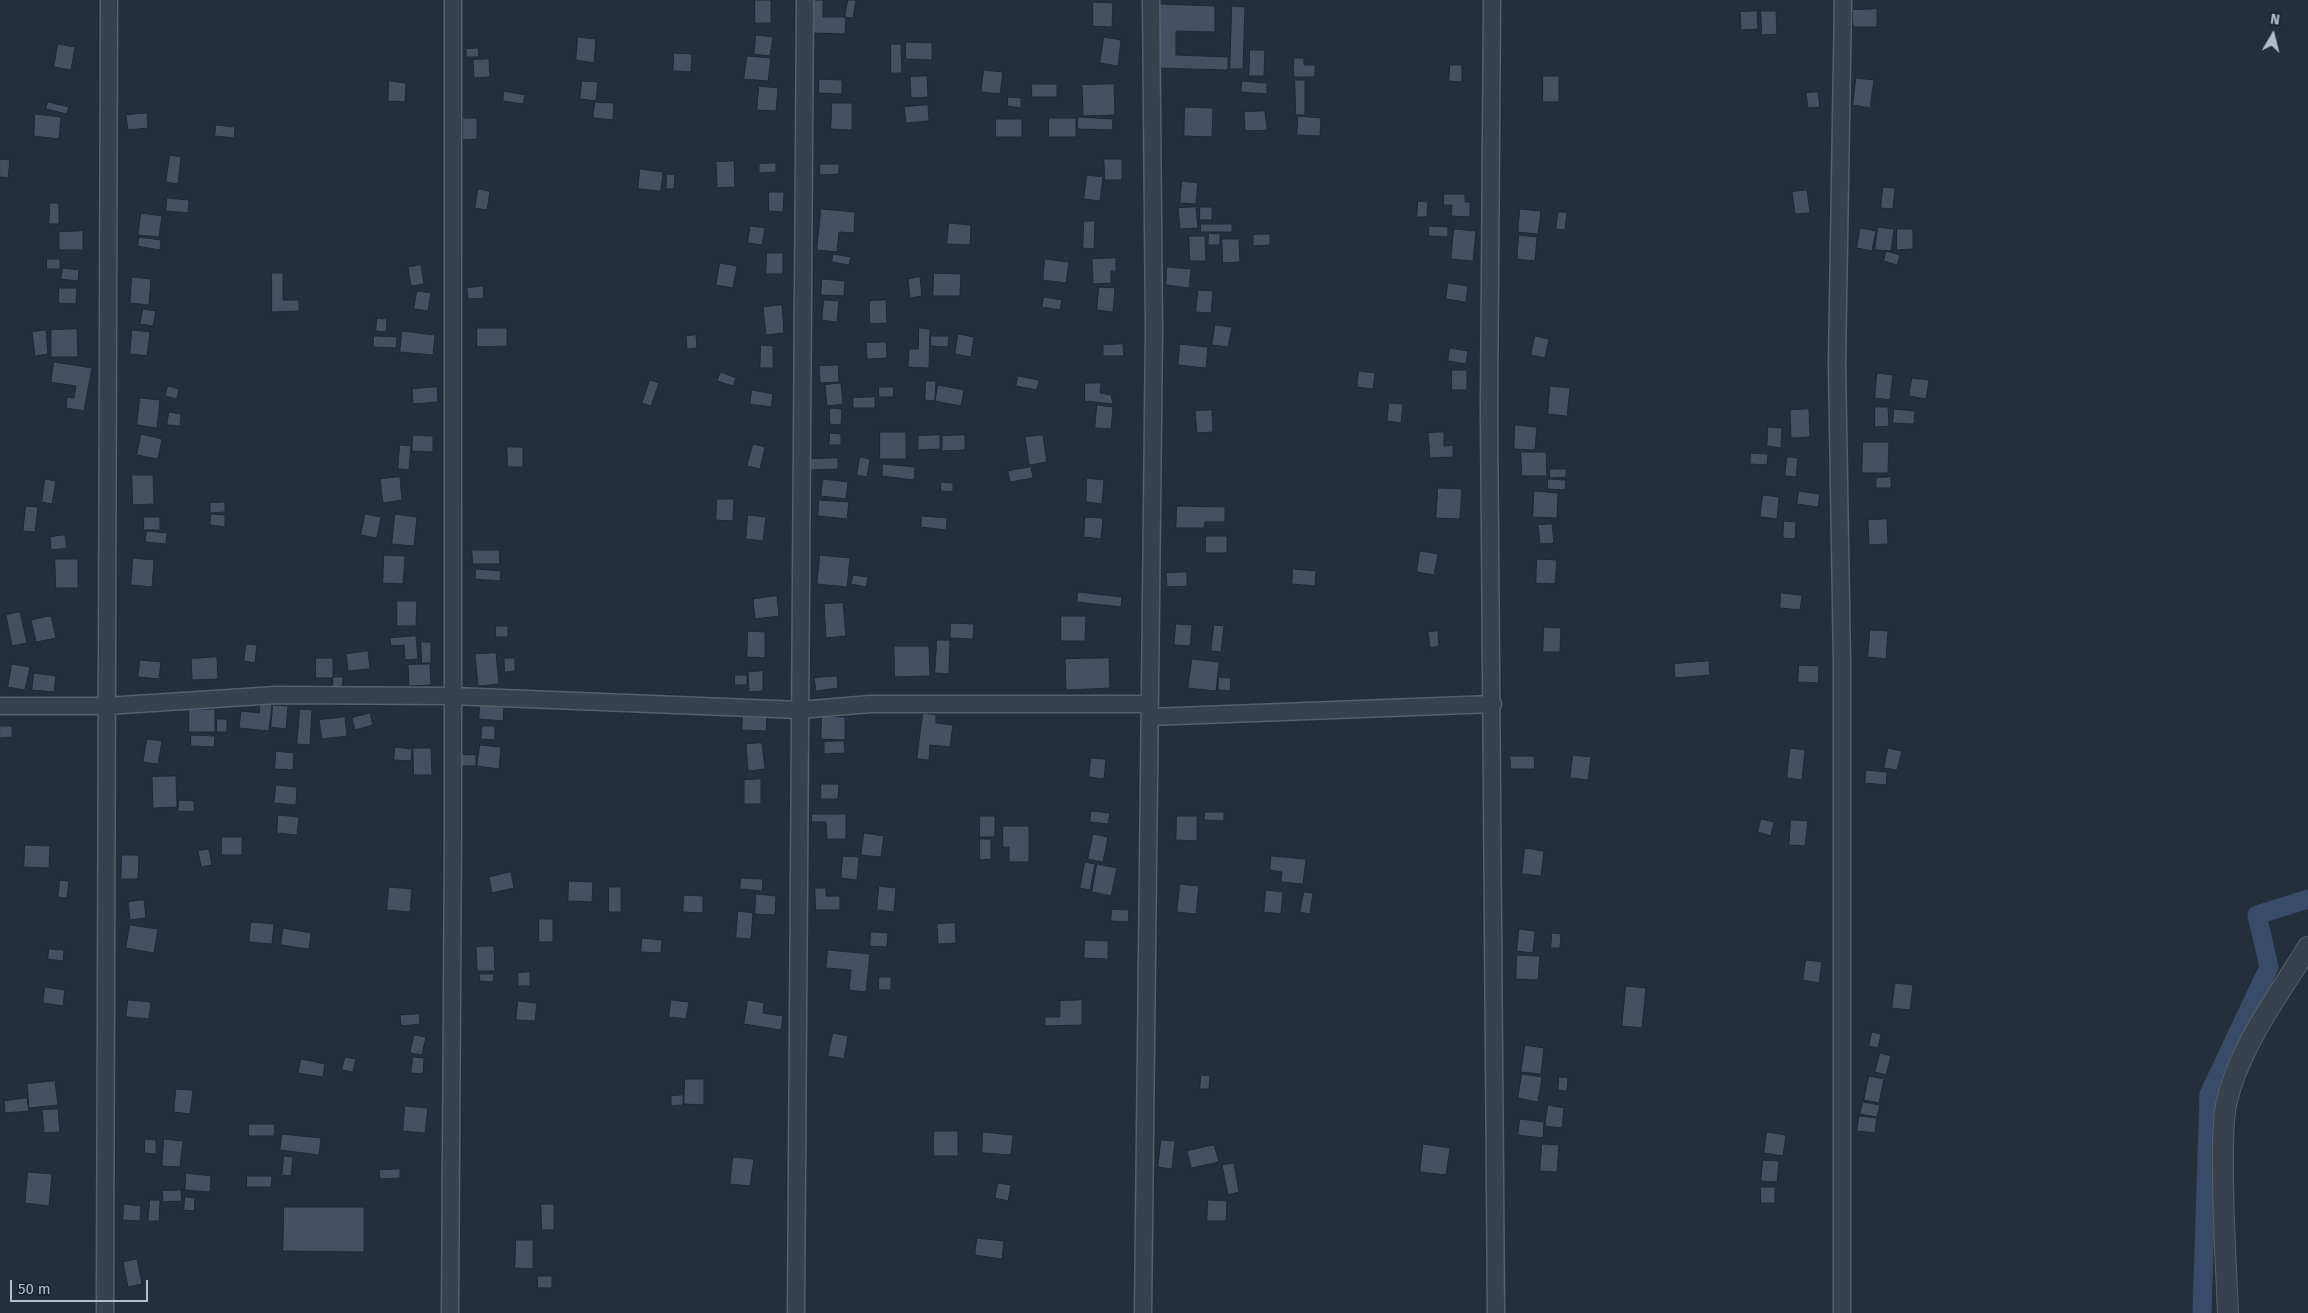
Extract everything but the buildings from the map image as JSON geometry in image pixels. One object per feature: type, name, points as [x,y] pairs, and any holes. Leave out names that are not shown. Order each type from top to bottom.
[{"type":"street","points":[[105,1313],[109,0]]},
{"type":"street","points":[[450,1313],[453,696],[453,0]]},
{"type":"street","points":[[796,1313],[805,0]]},
{"type":"street","points":[[1143,1313],[1154,330],[1150,123],[1151,0]]},
{"type":"street","points":[[1492,0],[1489,410],[1493,704],[1496,1313]]},
{"type":"street","points":[[1842,1313],[1842,684],[1837,363],[1843,0]]},
{"type":"street","points":[[0,706],[106,706],[276,695],[453,696],[800,710],[870,704],[1150,710],[1493,704]]},
{"type":"street","points":[[2228,1313],[2223,1180],[2223,1132],[2226,1104],[2240,1064],[2262,1023],[2308,947]]},
{"type":"waterway","points":[[2202,1313],[2209,1094],[2269,967],[2257,915],[2308,899]]}]
